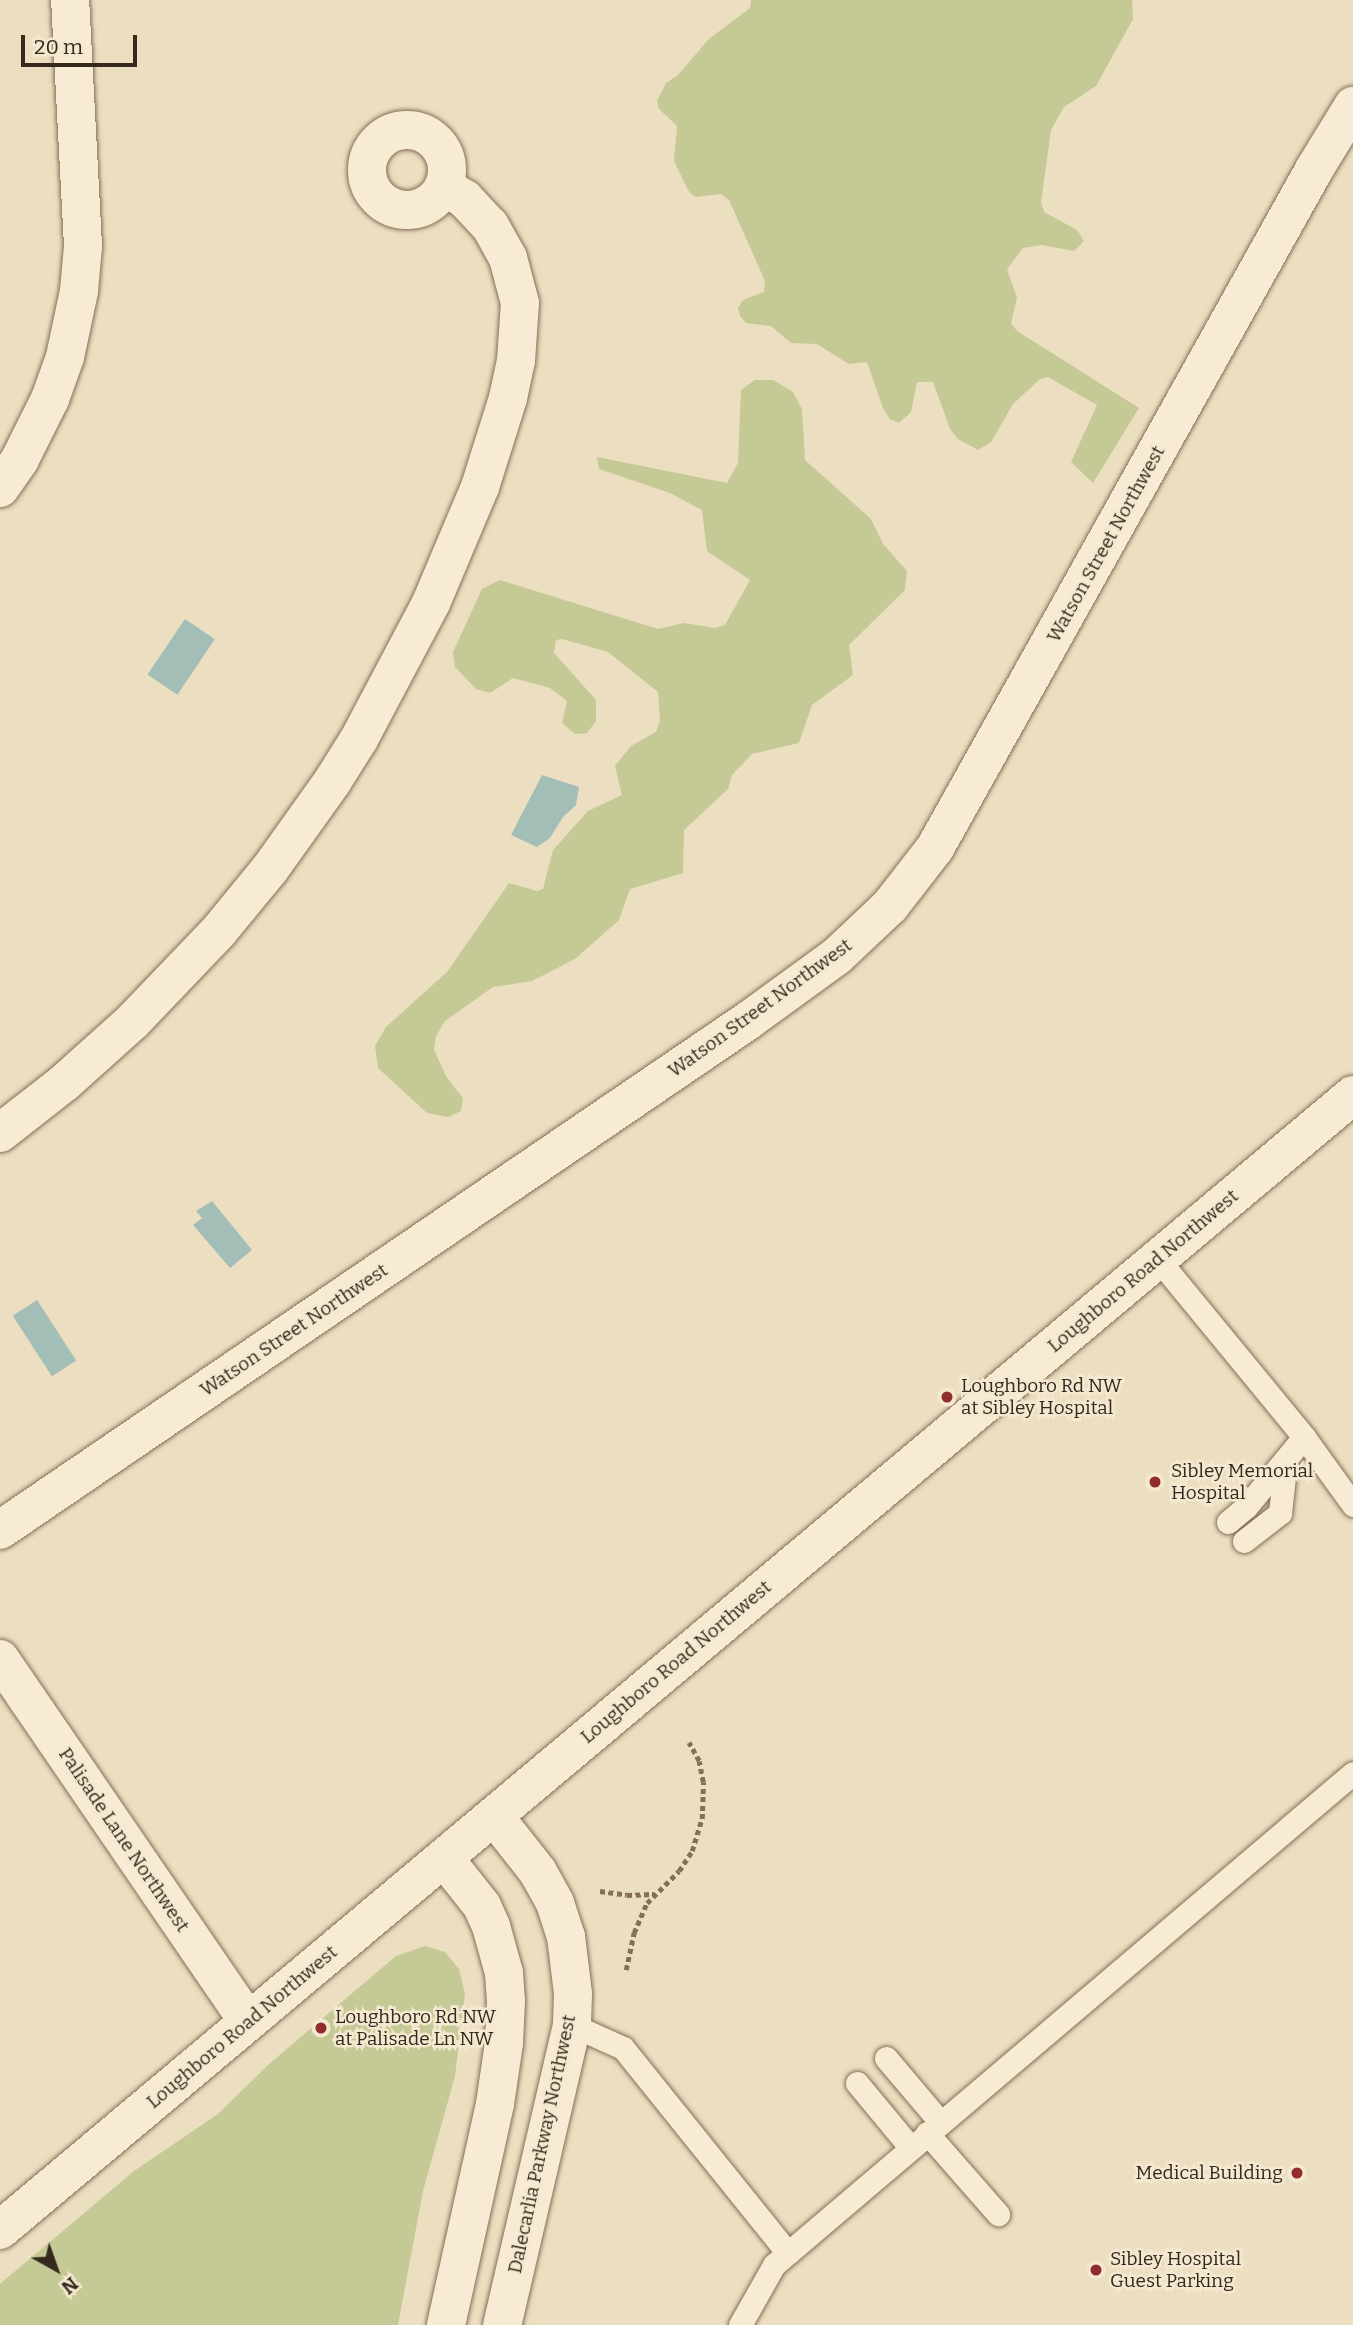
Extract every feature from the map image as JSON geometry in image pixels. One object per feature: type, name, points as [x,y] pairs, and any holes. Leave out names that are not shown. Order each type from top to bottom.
[{"type":"street","points":[[0,488],[20,459],[50,398],[65,357],[79,291],[83,246],[70,0]]},
{"type":"street","name":"Watson Street Northwest","points":[[0,1530],[749,1020],[822,968],[877,920],[935,848],[1315,168],[1353,106]]},
{"type":"street","points":[[0,1133],[64,1083],[133,1021],[219,931],[270,869],[359,739],[436,592],[480,487],[508,398],[516,361],[520,303],[508,258],[490,226],[465,199],[444,187]]},
{"type":"street","name":"Loughboro Road Northwest","points":[[0,2230],[1353,1095]]},
{"type":"street","name":"Palisade Lane Northwest","points":[[0,1659],[248,2021]]},
{"type":"street","name":"Dalecarlia Parkway Northwest","points":[[494,1816],[538,1872],[555,1902],[566,1936],[573,1994],[572,2025],[502,2325]]},
{"type":"street","points":[[443,1858],[482,1906],[499,1949],[506,2001],[505,2043],[495,2104],[446,2325]]},
{"type":"lane","points":[[1157,1258],[1304,1437],[1353,1505]]},
{"type":"lane","points":[[1228,1521],[1246,1507],[1304,1437]]},
{"type":"lane","points":[[1244,1541],[1280,1513],[1286,1459]]},
{"type":"lane","points":[[740,2325],[774,2265],[926,2134],[1350,1782]]},
{"type":"lane","points":[[572,2025],[623,2048],[788,2253]]},
{"type":"lane","points":[[886,2058],[926,2134]]},
{"type":"lane","points":[[857,2083],[926,2134],[998,2214]]},
{"type":"path","points":[[626,1970],[634,1933],[647,1903],[679,1871],[692,1851],[702,1819],[703,1782],[699,1761],[689,1743]]},
{"type":"path","points":[[600,1891],[627,1895],[655,1894]]},
{"type":"green space","points":[[751,0],[1132,0],[1133,19],[1096,86],[1064,107],[1051,130],[1041,202],[1044,212],[1077,230],[1084,241],[1074,251],[1042,245],[1023,248],[1007,269],[1017,298],[1011,323],[1017,331],[1139,408],[1093,483],[1071,462],[1097,405],[1048,377],[1039,380],[1013,404],[991,442],[978,450],[958,439],[950,429],[933,382],[917,382],[911,412],[899,423],[890,419],[883,408],[867,362],[849,364],[817,344],[791,343],[771,326],[746,323],[740,316],[738,308],[743,300],[764,292],[765,281],[729,200],[721,194],[695,197],[688,190],[674,161],[677,126],[659,109],[657,101],[666,83],[677,76],[709,39],[750,8]]},
{"type":"green space","points":[[755,380],[773,380],[793,392],[802,409],[805,460],[871,519],[883,544],[907,571],[905,590],[849,645],[853,675],[812,705],[799,743],[752,754],[732,775],[728,789],[684,830],[683,873],[630,889],[619,920],[575,959],[532,981],[493,987],[445,1021],[436,1036],[434,1050],[447,1078],[463,1098],[461,1111],[448,1117],[427,1113],[378,1068],[375,1046],[386,1027],[447,972],[509,883],[537,891],[543,889],[553,850],[588,811],[622,795],[615,766],[631,746],[656,732],[660,720],[658,692],[608,652],[562,639],[556,640],[554,653],[596,700],[596,721],[587,733],[575,734],[562,723],[567,701],[550,688],[513,678],[490,693],[476,689],[455,667],[453,652],[482,589],[500,580],[658,629],[684,623],[715,628],[725,625],[750,580],[707,551],[702,510],[670,493],[599,469],[597,457],[727,483],[738,463],[741,390]]},
{"type":"green space","points":[[425,1946],[445,1952],[459,1969],[465,1994],[455,2076],[423,2191],[398,2325],[0,2325],[0,2284],[134,2171],[218,2114],[269,2064],[396,1956]]},
{"type":"water","points":[[185,619],[215,639],[177,695],[148,675]]},
{"type":"water","points":[[542,775],[579,787],[576,805],[563,817],[550,838],[537,847],[511,835]]},
{"type":"water","points":[[212,1201],[252,1250],[230,1268],[193,1225],[202,1218],[196,1211]]},
{"type":"water","points":[[37,1300],[76,1360],[52,1376],[13,1316]]},
{"type":"place","name":"Loughboro Rd NW at Sibley Hospital","points":[[947,1397]]},
{"type":"place","name":"Sibley Memorial Hospital","points":[[1155,1482]]},
{"type":"place","name":"Loughboro Rd NW at Palisade Ln NW","points":[[321,2028]]},
{"type":"place","name":"Medical Building","points":[[1297,2173]]},
{"type":"place","name":"Sibley Hospital Guest Parking","points":[[1096,2270]]}]
